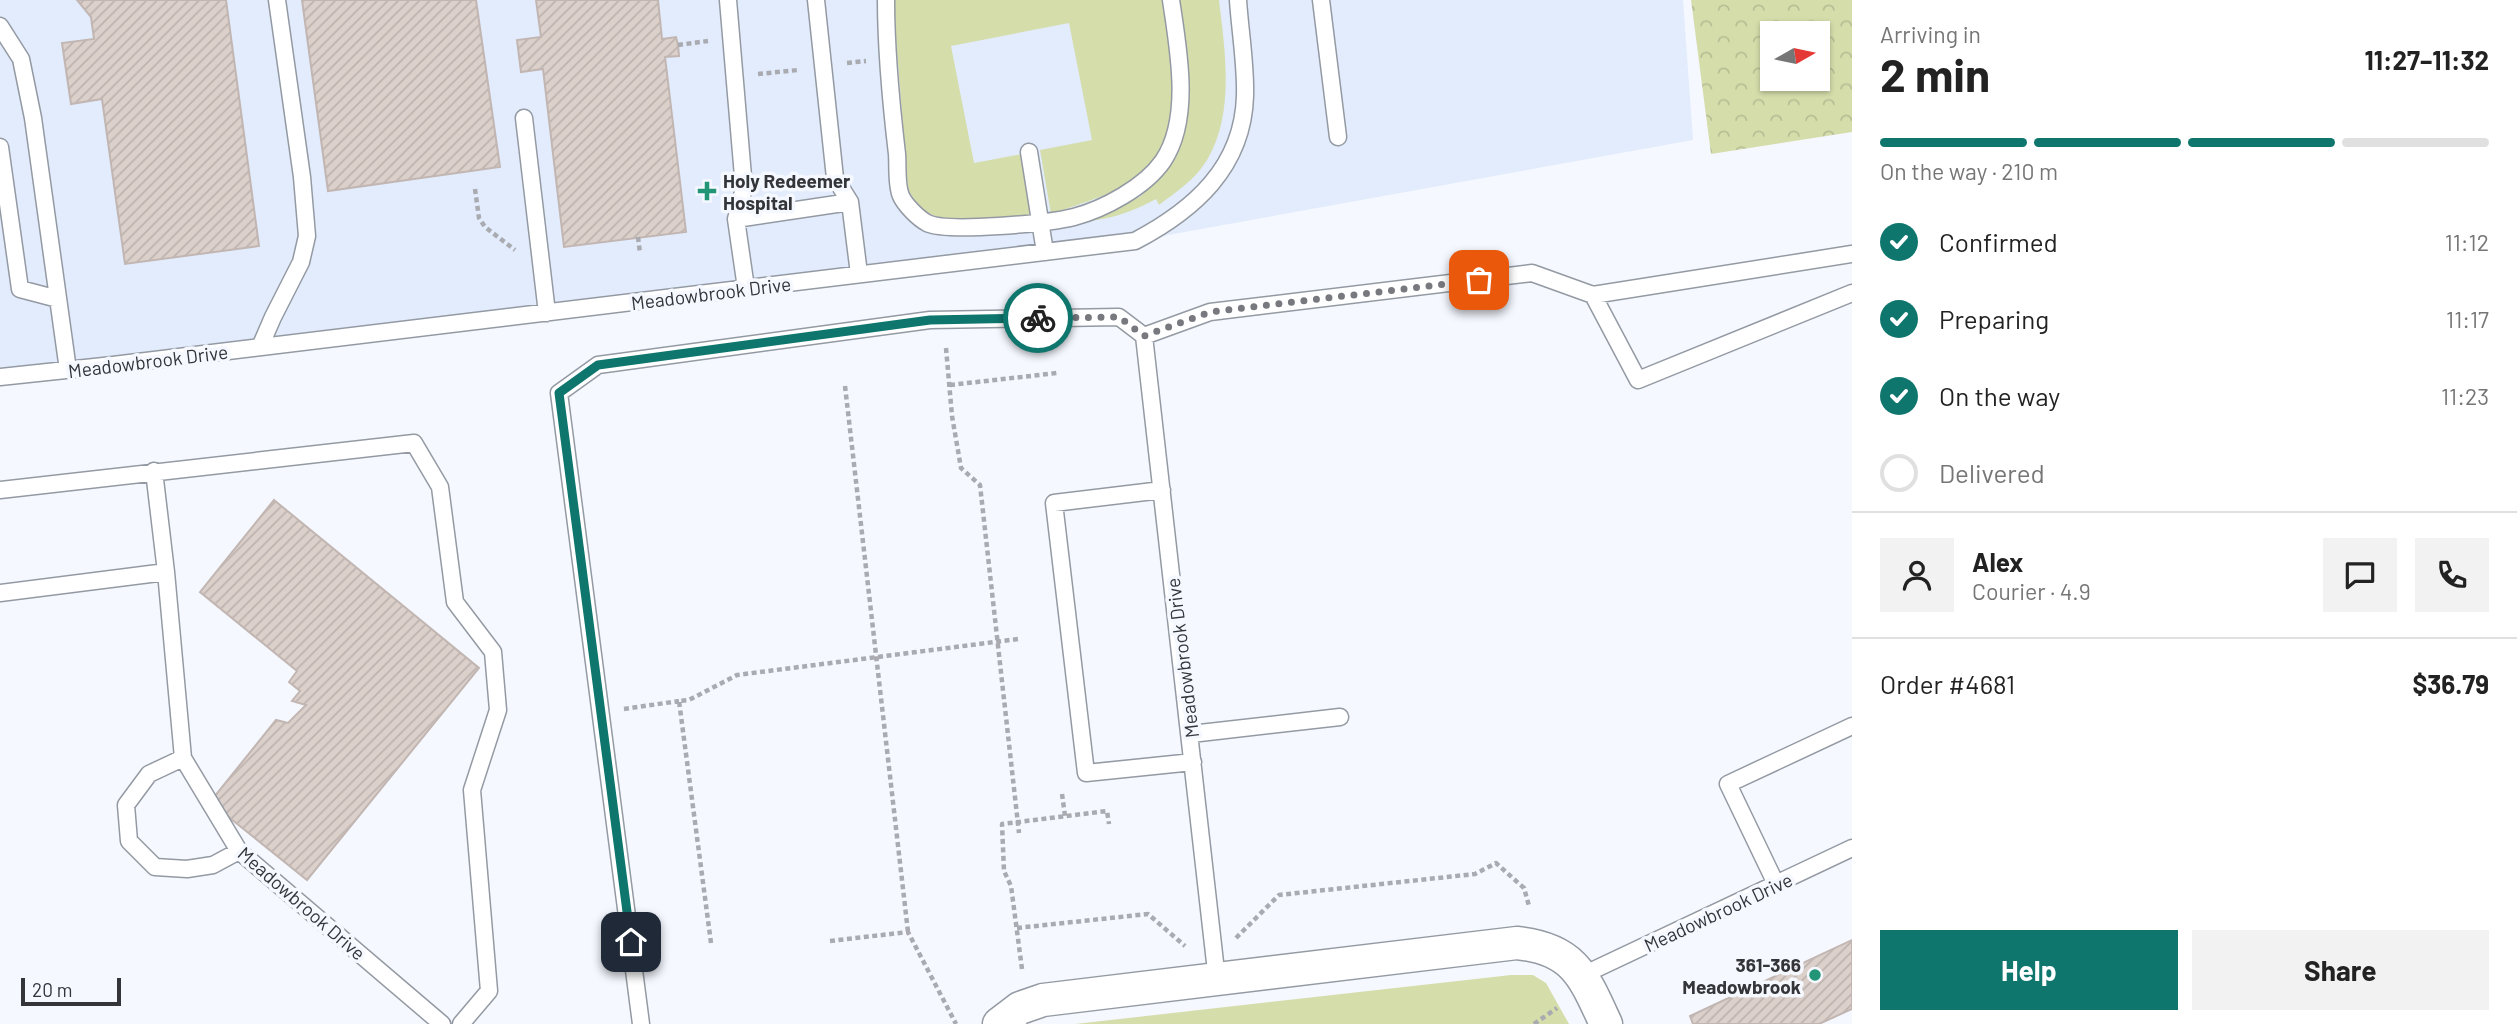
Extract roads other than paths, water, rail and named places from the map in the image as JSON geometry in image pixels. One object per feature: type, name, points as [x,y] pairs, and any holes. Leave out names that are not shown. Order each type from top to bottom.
[{"type":"street","points":[[999,1024],[1020,1008],[1044,1000],[1517,943],[1541,946],[1583,975],[1606,1024]]},
{"type":"lane","points":[[260,347],[301,262],[307,236],[302,177],[277,0]]},
{"type":"lane","points":[[728,0],[744,188],[736,219],[746,289]]},
{"type":"lane","points":[[816,0],[835,178],[850,202],[859,274]]},
{"type":"lane","points":[[886,0],[889,79],[901,196],[927,223],[951,228],[1074,217],[1135,189],[1163,161],[1176,131],[1181,93],[1171,0]]},
{"type":"lane","name":"Meadowbrook Drive","points":[[0,377],[1135,241],[1166,225],[1201,195],[1224,169],[1238,138],[1245,96],[1238,0]]},
{"type":"lane","points":[[1321,0],[1338,136]]},
{"type":"lane","points":[[3,33],[21,59],[33,118],[68,370]]},
{"type":"lane","points":[[524,118],[547,313]]},
{"type":"lane","points":[[0,147],[20,289],[58,299]]},
{"type":"lane","points":[[1029,152],[1045,252]]},
{"type":"lane","points":[[736,219],[850,202]]},
{"type":"lane","points":[[641,1024],[559,393],[598,365],[930,320],[1119,317],[1144,336],[1210,312],[1532,273],[1593,295],[1852,254]]},
{"type":"lane","points":[[1593,295],[1638,380],[1852,293]]},
{"type":"lane","name":"Meadowbrook Drive","points":[[1144,336],[1217,980]]},
{"type":"lane","points":[[0,490],[414,443],[440,487],[456,602],[494,652],[498,710],[472,790],[489,991],[461,1024]]},
{"type":"lane","name":"Meadowbrook Drive","points":[[154,471],[183,758],[239,851],[442,1024]]},
{"type":"lane","points":[[1162,490],[1054,503],[1086,773],[1194,762]]},
{"type":"lane","points":[[0,593],[166,572]]},
{"type":"lane","points":[[1191,734],[1340,717]]},
{"type":"lane","points":[[1776,884],[1728,784],[1852,726]]},
{"type":"lane","points":[[183,758],[149,774],[126,805],[129,841],[155,867],[187,869],[214,865],[239,851]]},
{"type":"lane","name":"Meadowbrook Drive","points":[[1583,975],[1852,848]]},
{"type":"place","name":"Holy Redeemer Hospital","points":[[707,191]]},
{"type":"place","name":"361-366 Meadowbrook","points":[[1815,975]]}]
